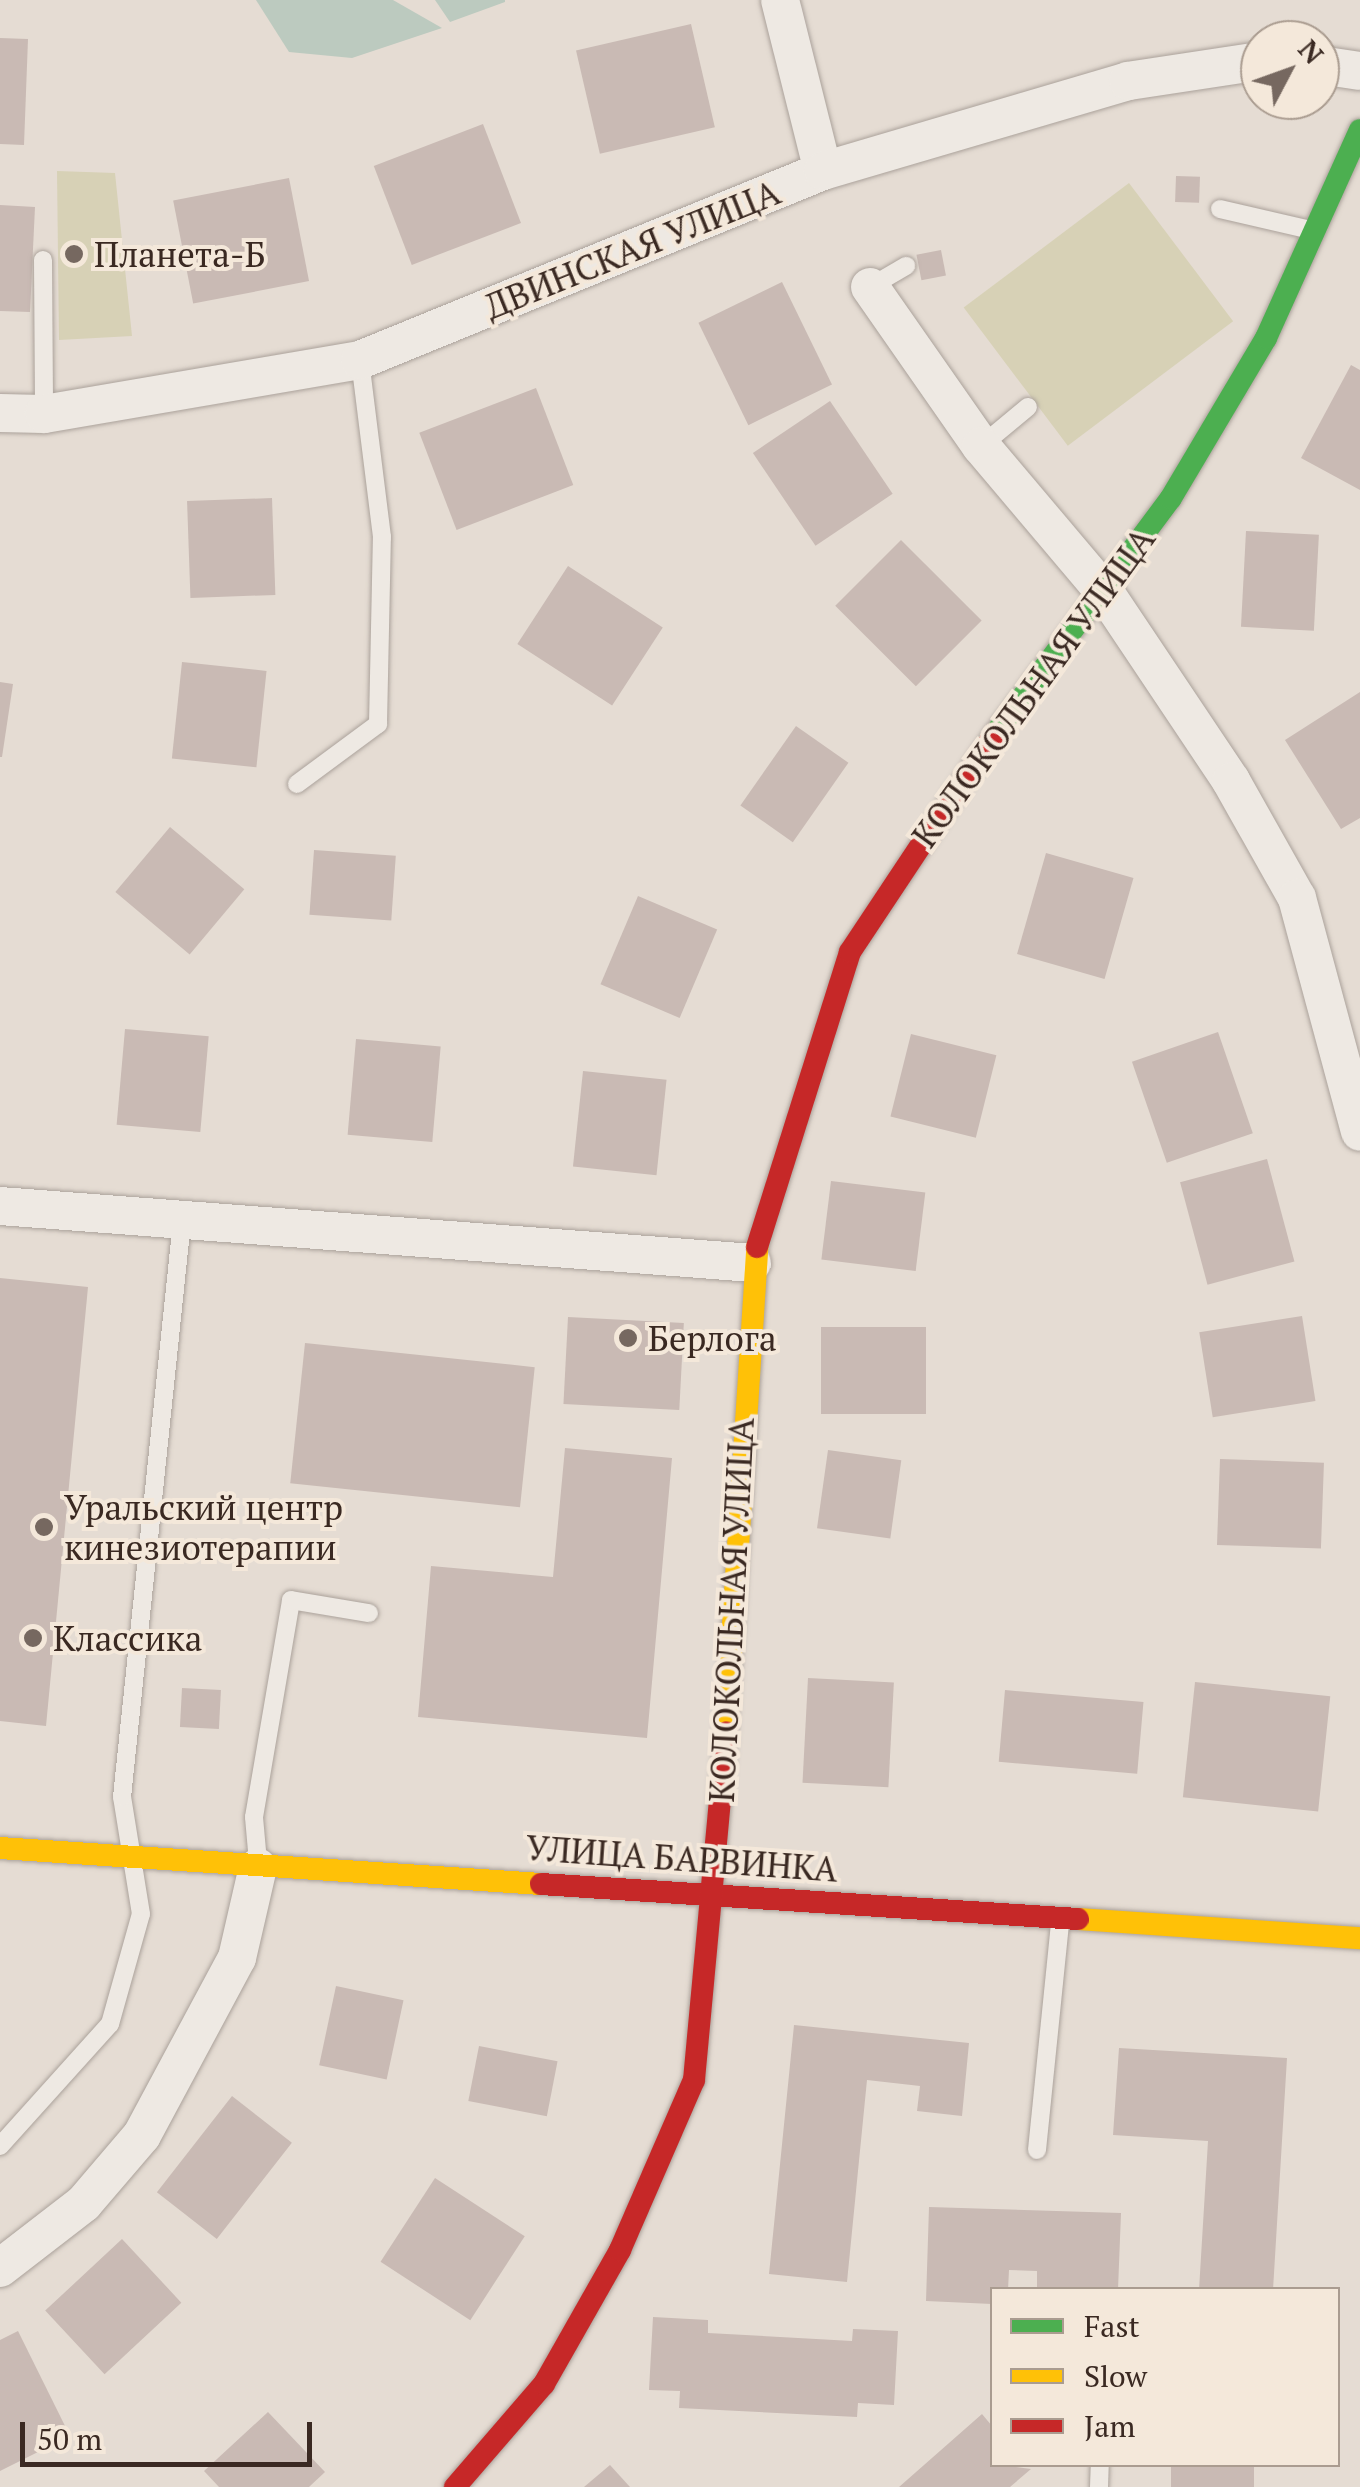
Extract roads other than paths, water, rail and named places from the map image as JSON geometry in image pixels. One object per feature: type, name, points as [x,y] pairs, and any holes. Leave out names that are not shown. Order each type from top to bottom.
[{"type":"street","points":[[780,0],[823,171]]},
{"type":"street","name":"ДВИНСКАЯ УЛИЦА","points":[[0,414],[44,414],[360,360],[823,171],[1128,81],[1240,64]]},
{"type":"street","name":"КОЛОКОЛЬНАЯ УЛИЦА","points":[[456,2487],[544,2384],[628,2233],[694,2080],[717,1893],[752,1263],[850,952],[936,812],[1106,594],[1266,338],[1360,130]]},
{"type":"street","points":[[870,287],[981,446],[1106,594],[1296,898],[1360,1132]]},
{"type":"street","points":[[0,1206],[752,1263]]},
{"type":"street","name":"УЛИЦА БАРВИНКА","points":[[0,1848],[1360,1938]]},
{"type":"street","points":[[0,2268],[84,2202],[142,2135],[237,1958],[258,1867]]},
{"type":"lane","points":[[1220,209],[1314,232]]},
{"type":"lane","points":[[44,260],[44,414]]},
{"type":"lane","points":[[870,287],[906,266]]},
{"type":"lane","points":[[297,784],[378,724],[382,537],[360,360]]},
{"type":"lane","points":[[981,446],[1028,407]]},
{"type":"lane","points":[[0,2146],[110,2024],[141,1914],[122,1797],[182,1221]]},
{"type":"lane","points":[[258,1867],[254,1816],[291,1600],[369,1613]]},
{"type":"lane","points":[[1037,2150],[1060,1921]]},
{"type":"place","name":"Планета-Б","points":[[74,254]]},
{"type":"place","name":"Берлога","points":[[628,1338]]},
{"type":"place","name":"Уральский центр кинезиотерапии","points":[[44,1527]]},
{"type":"place","name":"Классика","points":[[33,1638]]}]
